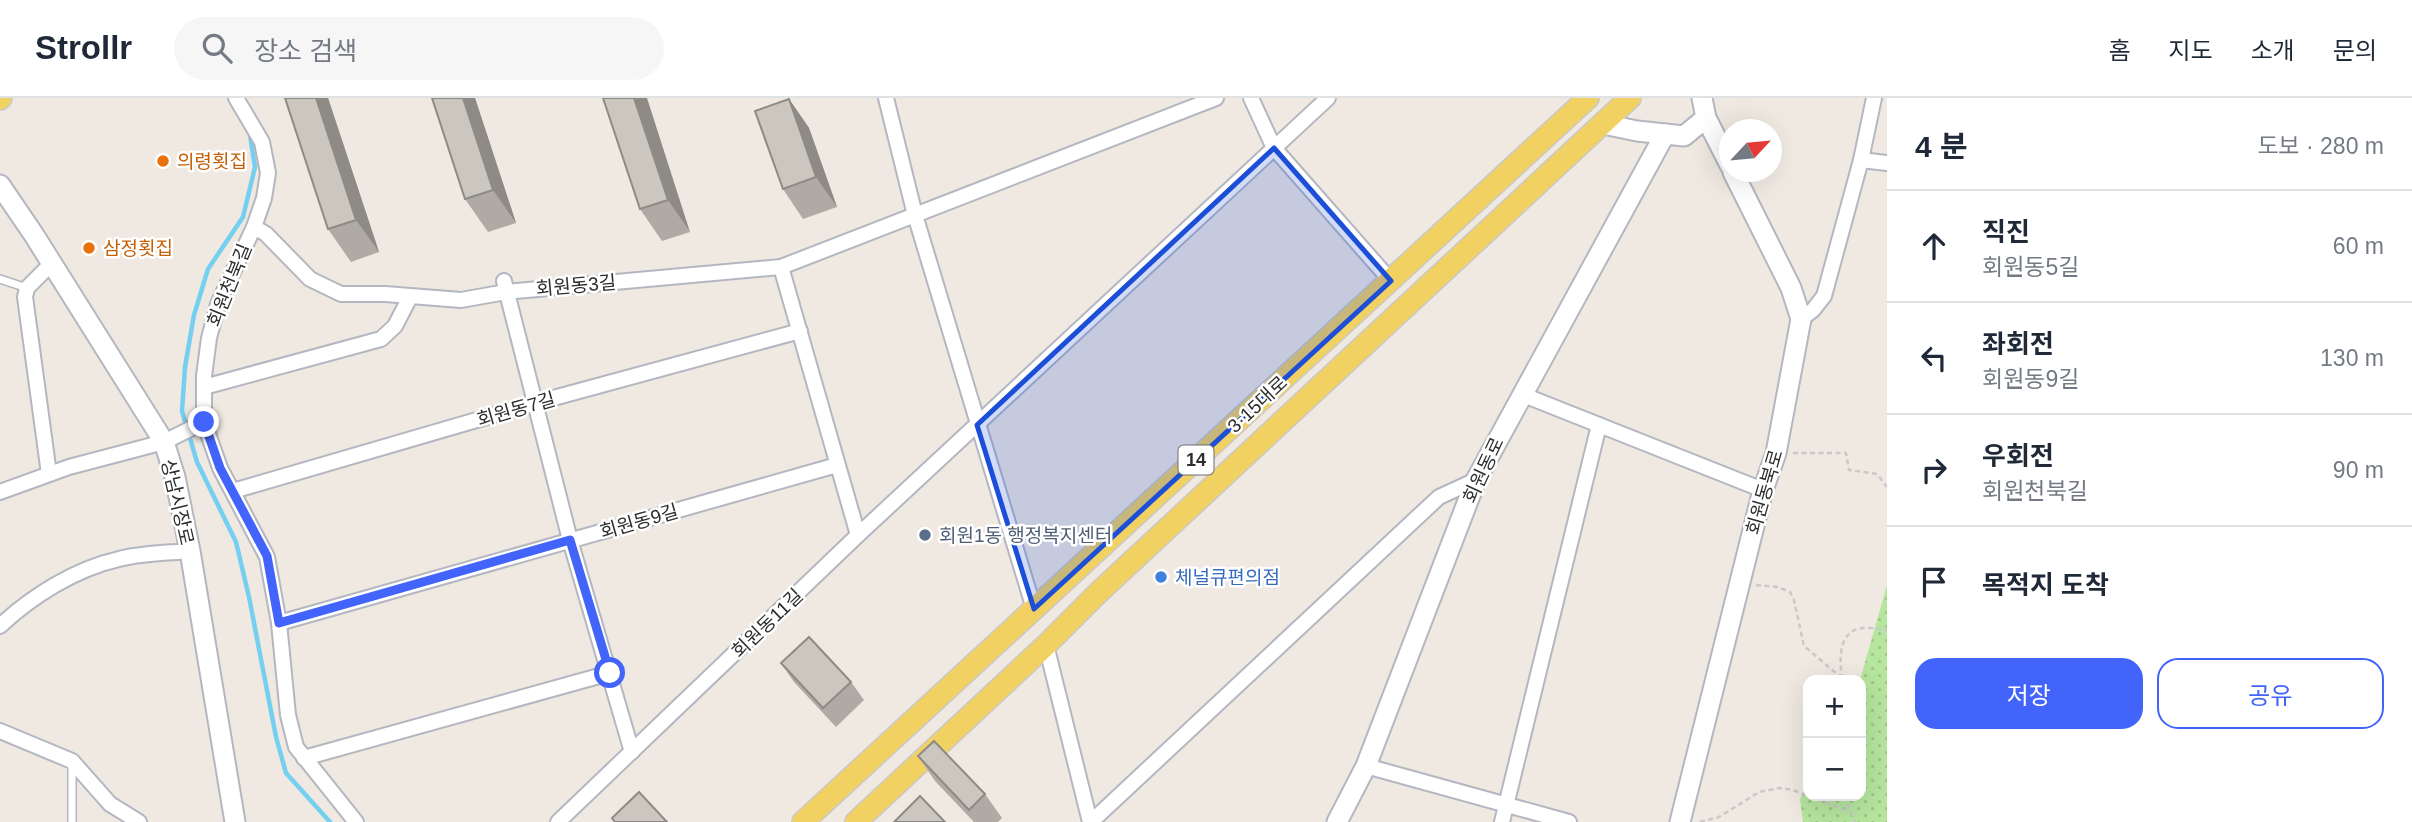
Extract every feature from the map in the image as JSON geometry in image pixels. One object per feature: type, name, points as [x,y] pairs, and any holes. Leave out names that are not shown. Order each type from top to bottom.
[{"type":"main road","name":"3·15대로","points":[[803,822],[1588,98]]},
{"type":"main road","name":"3·15대로","points":[[856,822],[1630,98]]},
{"type":"main road","points":[[1702,98],[1706,118],[1719,143]]},
{"type":"main road","points":[[1603,124],[1684,136],[1706,118]]},
{"type":"main road","name":"회원동로","points":[[1337,822],[1366,766],[1476,480],[1665,134]]},
{"type":"main road","name":"회원동북로","points":[[1680,822],[1762,490],[1776,453],[1801,319],[1791,288],[1738,182]]},
{"type":"main road","name":"상남시장로","points":[[0,185],[171,438],[175,477],[236,822]]},
{"type":"street","name":"회원천북길","points":[[236,98],[262,142],[268,173],[264,198],[254,226],[218,303],[209,338],[201,424],[220,468],[267,556],[279,623],[288,715],[296,747],[356,822]]},
{"type":"street","points":[[886,98],[915,215],[976,425],[1034,609]]},
{"type":"street","name":"회원동3길","points":[[254,226],[266,234],[310,279],[341,294],[461,300],[505,286],[781,267],[1216,98]]},
{"type":"street","points":[[1251,98],[1275,148],[1391,281]]},
{"type":"street","name":"회원동11길","points":[[558,822],[858,535],[1328,98]]},
{"type":"street","points":[[1801,319],[1824,296],[1861,160],[1874,98]]},
{"type":"street","points":[[1861,160],[1887,163]]},
{"type":"street","points":[[49,474],[25,298],[26,288],[52,263]]},
{"type":"street","points":[[781,267],[858,535]]},
{"type":"street","points":[[505,286],[570,540],[632,752]]},
{"type":"street","points":[[204,387],[381,339],[395,326],[411,297]]},
{"type":"street","name":"회원동7길","points":[[233,491],[535,403],[800,331]]},
{"type":"street","points":[[1521,394],[1762,490]]},
{"type":"street","points":[[0,492],[49,474],[171,438],[201,424]]},
{"type":"street","points":[[1503,822],[1599,425]]},
{"type":"street","name":"회원동9길","points":[[279,623],[837,465]]},
{"type":"street","points":[[1046,645],[1090,822],[1438,497],[1476,480]]},
{"type":"street","points":[[0,626],[28,602],[97,566],[119,559],[190,551]]},
{"type":"street","points":[[304,758],[610,673]]},
{"type":"street","points":[[0,731],[72,761],[110,804],[139,822]]},
{"type":"street","points":[[1366,766],[1569,822]]},
{"type":"lane","points":[[0,279],[26,288]]},
{"type":"lane","points":[[72,761],[72,822]]},
{"type":"path","points":[[1776,453],[1846,453],[1849,470],[1877,474],[1887,487]]},
{"type":"path","points":[[1738,587],[1778,587],[1790,592],[1804,646],[1837,675]]},
{"type":"path","points":[[1842,675],[1839,653],[1844,638],[1864,627],[1887,631]]},
{"type":"path","points":[[1700,822],[1720,817],[1759,792],[1780,788],[1793,790],[1850,812]]},
{"type":"path","points":[[1846,801],[1855,822]]},
{"type":"highlighted area","points":[[1274,148],[1391,281],[1034,609],[977,425]]},
{"type":"green space","points":[[1887,585],[1887,822],[1803,822],[1800,799],[1803,793],[1803,801],[1866,801],[1866,675],[1861,675]]},
{"type":"building","points":[[285,98],[316,98],[356,220],[328,229]]},
{"type":"building","points":[[432,98],[463,98],[493,190],[465,199]]},
{"type":"building","points":[[603,98],[634,98],[668,200],[640,209]]},
{"type":"building","points":[[789,99],[816,177],[783,189],[755,111]]},
{"type":"building","points":[[809,637],[851,682],[823,708],[781,663]]},
{"type":"building","points":[[934,741],[985,794],[969,810],[918,756]]},
{"type":"building","points":[[639,792],[667,822],[615,822],[612,818]]},
{"type":"building","points":[[920,796],[945,822],[894,822]]},
{"type":"waterway","points":[[250,135],[255,167],[243,217],[208,269],[194,315],[185,367],[182,411],[197,462],[236,542],[276,737],[286,773],[330,822]]},
{"type":"place","name":"의령횟집","points":[[163,161]]},
{"type":"place","name":"삼정횟집","points":[[89,248]]},
{"type":"place","name":"회원1동 행정복지센터","points":[[925,535]]},
{"type":"place","name":"체널큐편의점","points":[[1161,577]]},
{"type":"route","points":[[204,422],[220,468],[267,556],[279,623],[570,540],[610,673]]}]
